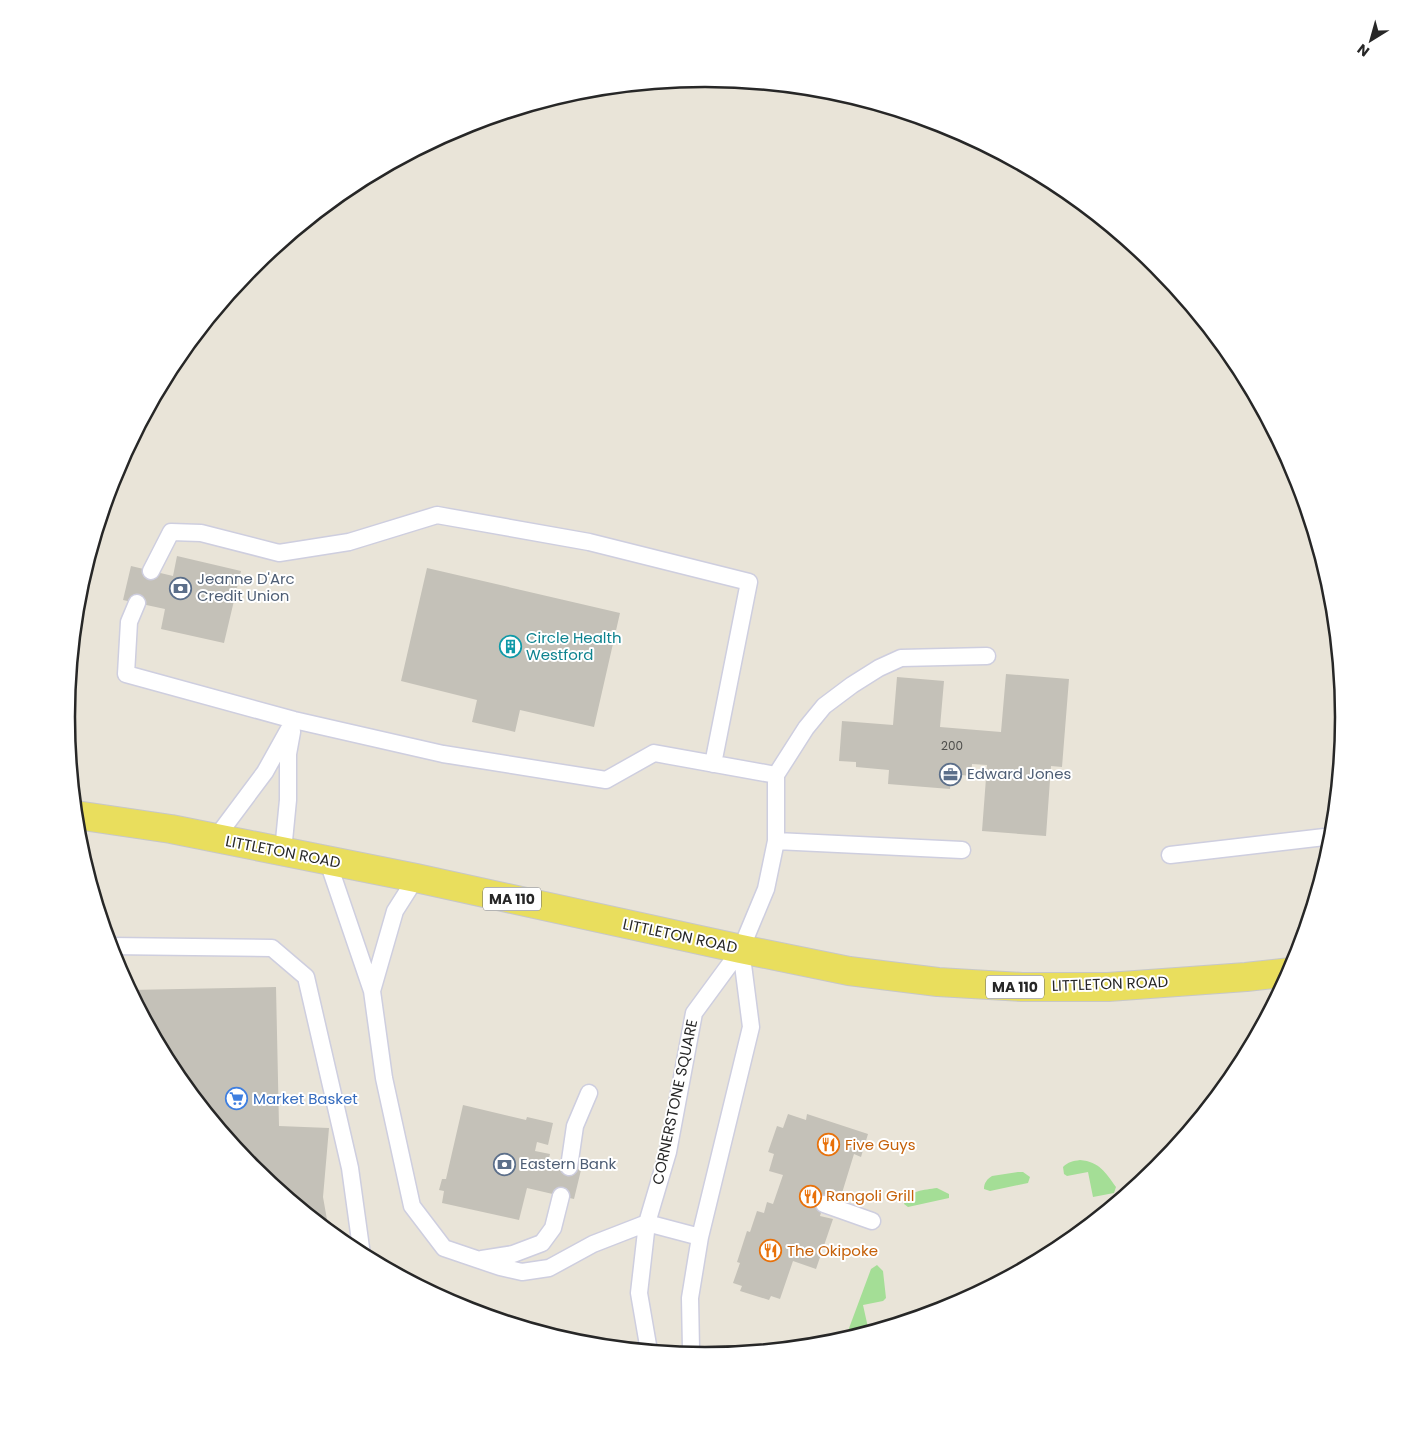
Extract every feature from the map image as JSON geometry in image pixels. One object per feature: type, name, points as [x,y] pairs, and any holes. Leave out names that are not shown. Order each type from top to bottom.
[{"type":"main road","name":"LITTLETON ROAD","points":[[83,816],[171,829],[283,851],[328,862],[416,878],[742,950],[849,971],[938,982],[1022,987],[1108,986],[1281,973]]},
{"type":"lane","points":[[151,571],[171,532],[200,533],[278,554],[349,542],[437,515],[589,542],[749,582],[713,764]]},
{"type":"lane","points":[[137,603],[129,622],[126,674],[294,720],[444,754],[606,780],[654,753],[776,775]]},
{"type":"lane","points":[[691,1347],[690,1298],[700,1238],[751,1027],[742,950],[766,889],[776,840],[776,775],[806,728],[824,706],[852,684],[879,668],[901,658],[987,656]]},
{"type":"lane","points":[[215,839],[265,772],[294,720]]},
{"type":"lane","points":[[283,851],[288,800],[288,754],[294,720]]},
{"type":"lane","points":[[1170,855],[1325,837]]},
{"type":"lane","points":[[776,840],[962,850]]},
{"type":"lane","points":[[328,862],[372,991],[384,1078],[412,1206],[444,1248],[522,1272],[549,1268],[593,1244],[647,1223],[700,1238]]},
{"type":"lane","points":[[372,991],[395,910],[416,878]]},
{"type":"lane","points":[[118,946],[272,948],[306,977],[350,1168],[361,1244]]},
{"type":"lane","name":"CORNERSTONE SQUARE","points":[[648,1344],[639,1293],[647,1223],[668,1152],[694,1013],[742,950]]},
{"type":"lane","points":[[569,1167],[575,1126],[590,1093]]},
{"type":"lane","points":[[477,1259],[513,1254],[542,1243],[553,1228],[561,1196]]},
{"type":"lane","points":[[824,1204],[872,1221]]},
{"type":"green space","points":[[1080,1160],[1097,1165],[1116,1187],[1114,1193],[1093,1197],[1088,1172],[1067,1176],[1064,1174],[1063,1167],[1065,1165]]},
{"type":"green space","points":[[1023,1172],[1030,1177],[1028,1183],[990,1191],[984,1189],[986,1181],[992,1176]]},
{"type":"green space","points":[[937,1188],[949,1194],[949,1198],[908,1207],[904,1204],[906,1199],[913,1193]]},
{"type":"green space","points":[[877,1265],[883,1271],[886,1298],[883,1301],[863,1305],[868,1326],[848,1331],[871,1269]]},
{"type":"building","name":"Jeanne D'Arc Credit Union","points":[[177,556],[241,571],[224,643],[161,629],[165,609],[123,600],[131,566],[173,576]]},
{"type":"building","name":"Circle Health Westford","points":[[427,568],[620,613],[594,727],[520,710],[515,732],[472,722],[477,700],[401,681]]},
{"type":"building","points":[[1006,674],[1069,679],[1062,767],[1051,766],[1046,836],[982,831],[987,765],[972,764],[971,776],[951,774],[950,789],[888,784],[889,770],[856,767],[856,762],[839,761],[842,721],[893,725],[897,677],[944,681],[940,727],[1001,732]]},
{"type":"building","name":"Market Basket","points":[[276,987],[279,1126],[329,1128],[323,1197],[327,1221],[290,1191],[231,1133],[181,1067],[159,1032],[137,990]]},
{"type":"building","name":"Eastern Bank","points":[[463,1105],[526,1120],[527,1117],[553,1123],[548,1145],[537,1142],[535,1151],[550,1154],[548,1162],[581,1170],[574,1199],[527,1188],[519,1220],[442,1203],[444,1191],[439,1190],[442,1179],[446,1179]]},
{"type":"building","points":[[788,1114],[806,1120],[807,1114],[868,1134],[861,1157],[854,1154],[842,1193],[828,1189],[820,1216],[833,1219],[816,1269],[793,1261],[780,1299],[771,1296],[769,1300],[740,1291],[742,1286],[733,1283],[740,1263],[737,1262],[747,1231],[750,1232],[757,1211],[764,1213],[767,1202],[773,1204],[783,1175],[769,1171],[774,1154],[768,1152],[777,1126],[783,1128]]},
{"type":"place","name":"Jeanne D'Arc Credit Union","points":[[181,588]]},
{"type":"place","name":"Circle Health Westford","points":[[510,647]]},
{"type":"place","name":"Edward Jones","points":[[951,774]]},
{"type":"place","name":"Market Basket","points":[[237,1099]]},
{"type":"place","name":"Five Guys","points":[[829,1145]]},
{"type":"place","name":"Eastern Bank","points":[[504,1164]]},
{"type":"place","name":"Rangoli Grill","points":[[810,1196]]},
{"type":"place","name":"The Okipoke","points":[[771,1251]]}]
